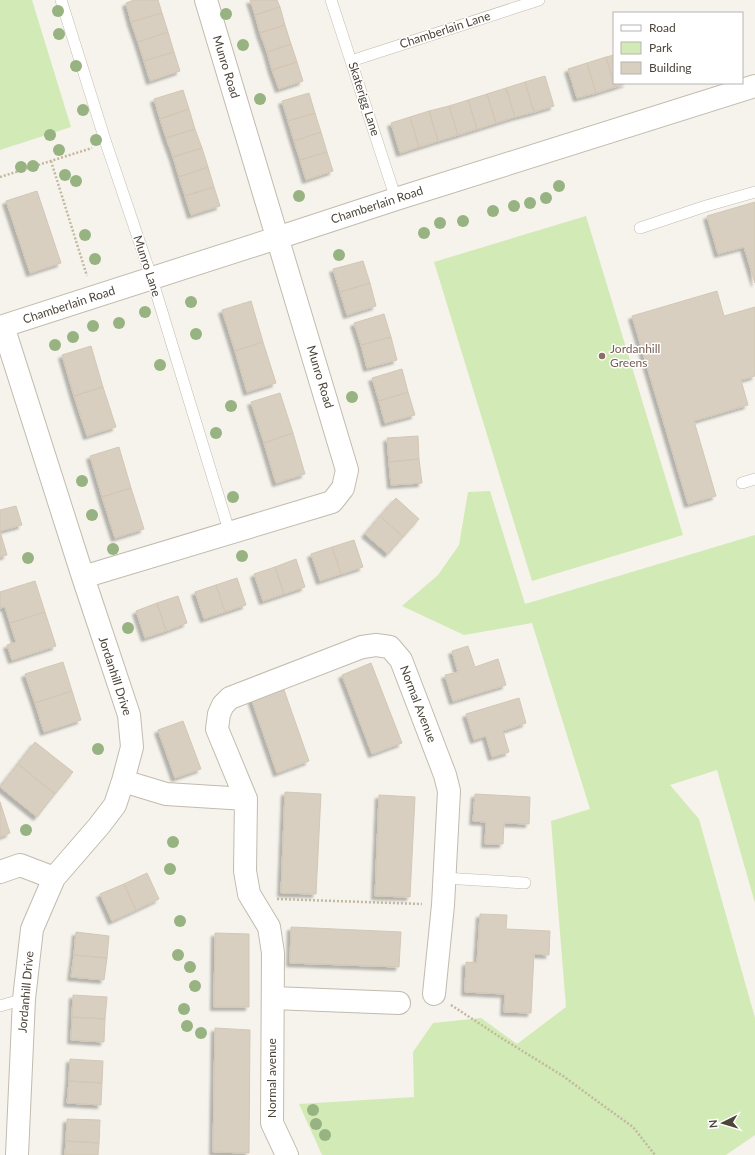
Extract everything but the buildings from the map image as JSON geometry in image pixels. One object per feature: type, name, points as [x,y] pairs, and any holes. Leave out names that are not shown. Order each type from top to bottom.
[{"type":"street","name":"Munro Road","points":[[83,577],[230,534],[332,502],[343,488],[348,470],[206,0]]},
{"type":"street","name":"Chamberlain Road","points":[[2,327],[396,199],[755,86]]},
{"type":"street","name":"Jordanhill Drive","points":[[2,327],[129,715],[132,747],[115,805],[54,878],[32,929],[24,999],[12,1144]]},
{"type":"street","name":"Normal Avenue","points":[[273,953],[269,927],[249,894],[245,871],[246,799],[218,729],[219,714],[223,705],[230,698],[362,648],[376,645],[390,647],[401,660],[445,774],[449,791],[443,905],[434,994]]},
{"type":"street","points":[[123,781],[166,794],[246,799]]},
{"type":"street","points":[[0,872],[20,865],[54,878]]},
{"type":"street","name":"Normal avenue","points":[[273,953],[272,1123],[287,1155]]},
{"type":"street","points":[[273,998],[399,1003]]},
{"type":"lane","name":"Munro Lane","points":[[61,0],[106,143],[152,279],[230,534]]},
{"type":"lane","name":"Skaterigg Lane","points":[[331,0],[396,199]]},
{"type":"lane","name":"Chamberlain Lane","points":[[351,60],[540,0]]},
{"type":"lane","points":[[640,228],[706,206],[755,192]]},
{"type":"lane","points":[[742,483],[755,479]]},
{"type":"lane","points":[[444,878],[525,883]]},
{"type":"lane","points":[[0,1006],[24,999]]},
{"type":"path","points":[[0,177],[106,143]]},
{"type":"path","points":[[51,161],[94,297]]},
{"type":"path","points":[[251,898],[443,905]]},
{"type":"path","points":[[434,994],[563,1076],[633,1128],[655,1155]]},
{"type":"green space","points":[[0,0],[32,0],[71,127],[0,150]]},
{"type":"green space","points":[[586,216],[683,535],[532,581],[434,262]]},
{"type":"green space","points":[[490,491],[525,604],[755,535],[755,903],[717,770],[670,785],[699,819],[755,1018],[755,1135],[726,1155],[322,1155],[299,1104],[414,1097],[413,1052],[433,1023],[481,1018],[517,1044],[566,1007],[551,821],[590,809],[532,623],[464,635],[402,606],[438,575],[459,545],[468,492]]},
{"type":"place","name":"Jordanhill Greens","points":[[602,356]]}]
